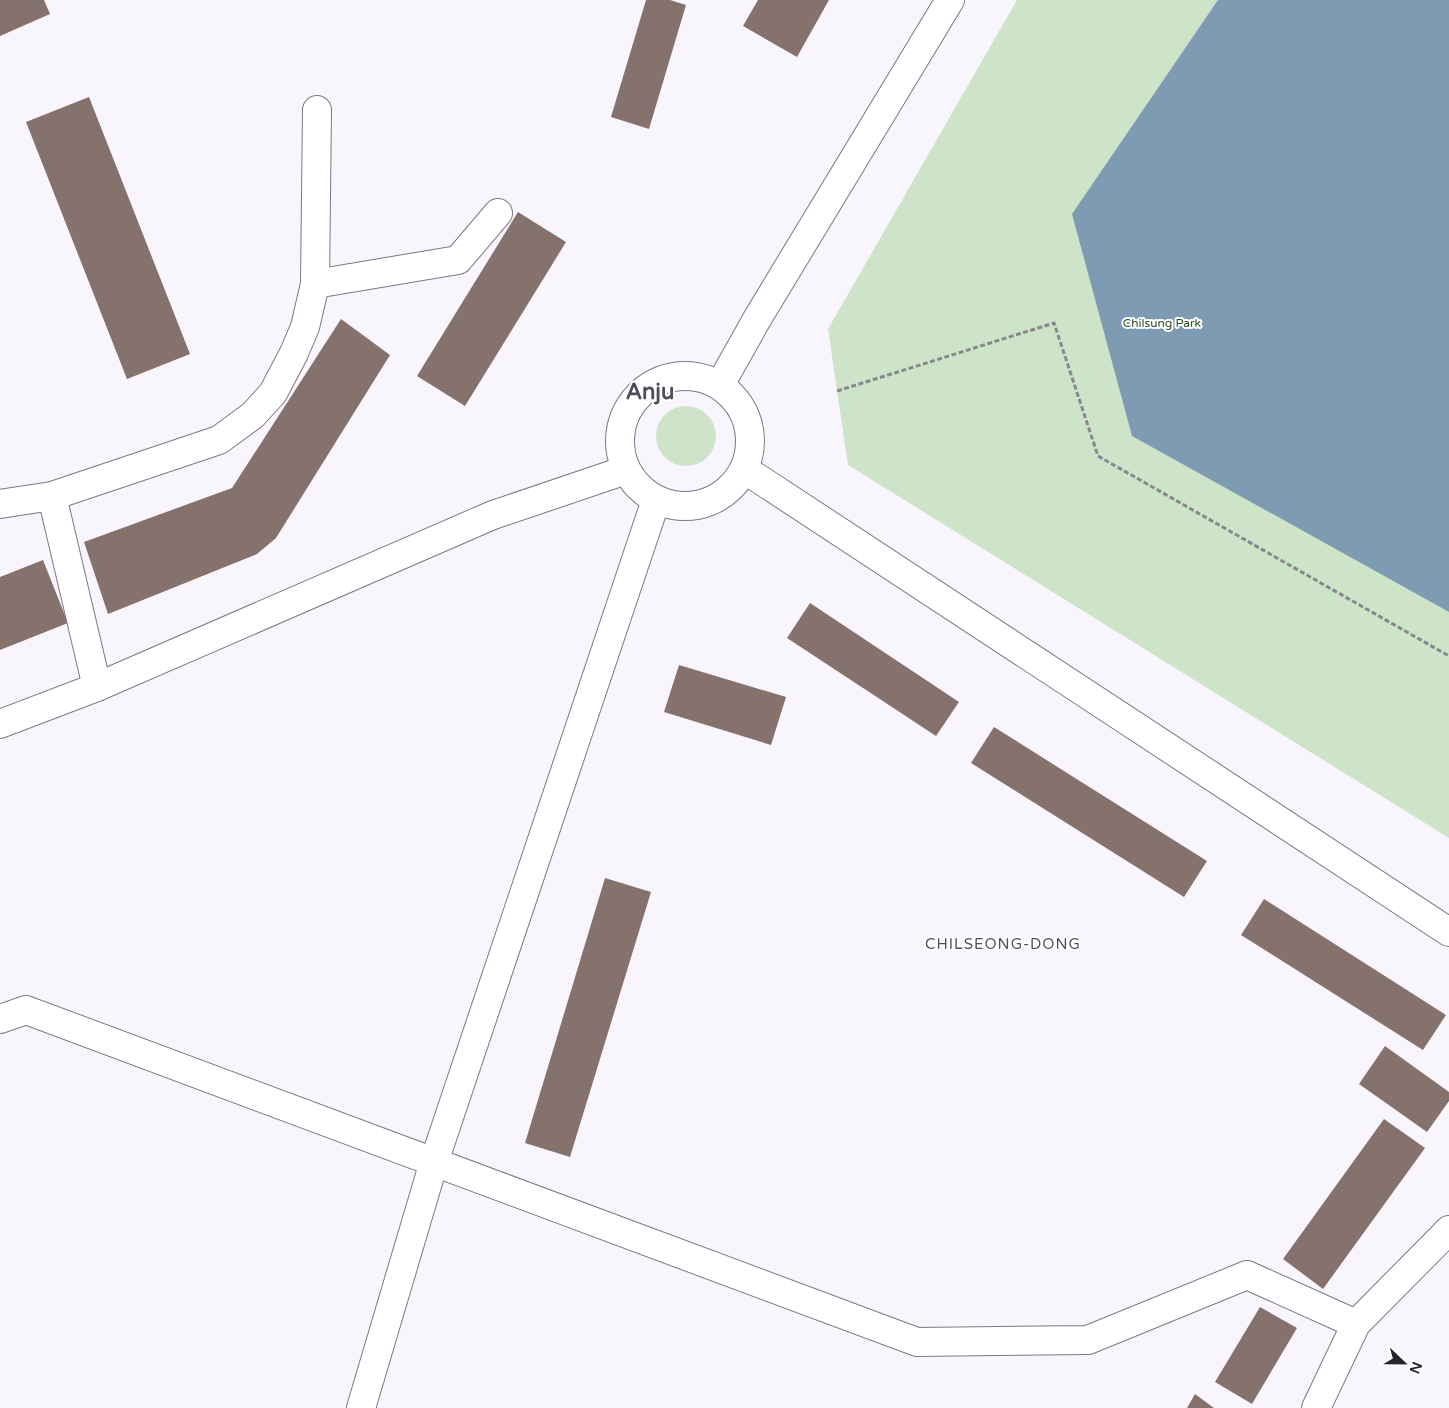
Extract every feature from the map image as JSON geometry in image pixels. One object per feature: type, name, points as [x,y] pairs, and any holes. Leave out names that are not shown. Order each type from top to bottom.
[{"type":"street","points":[[720,385],[762,311],[950,0]]},
{"type":"street","points":[[0,504],[52,496],[218,440],[253,415],[273,393],[305,327],[315,284],[317,110]]},
{"type":"street","points":[[315,284],[458,260],[498,213]]},
{"type":"street","points":[[678,376],[700,377],[720,385],[735,398],[744,413],[749,431],[749,450],[744,469],[731,487],[716,499],[697,505],[676,506],[656,500],[638,487],[626,470],[619,448],[621,427],[628,408],[641,393],[658,382],[678,376]]},
{"type":"street","points":[[744,469],[1449,932]]},
{"type":"street","points":[[0,724],[97,687],[493,515],[626,470]]},
{"type":"street","points":[[52,496],[97,687]]},
{"type":"street","points":[[361,1408],[434,1162],[656,500]]},
{"type":"street","points":[[0,1019],[26,1010],[917,1342],[1088,1340],[1248,1275],[1356,1324]]},
{"type":"street","points":[[1316,1408],[1356,1324],[1449,1230]]},
{"type":"path","points":[[837,392],[1054,323],[1098,456],[1449,656]]},
{"type":"green space","name":"Chilsung Park","points":[[1017,0],[1449,0],[1449,838],[848,465],[828,329]]},
{"type":"green space","points":[[680,406],[692,406],[703,411],[711,419],[716,430],[714,448],[703,461],[692,466],[680,466],[669,461],[661,453],[656,442],[656,430],[661,419],[669,411]]},
{"type":"water","points":[[1218,0],[1449,0],[1449,612],[1132,436],[1072,214]]},
{"type":"building","points":[[0,0],[44,0],[50,14],[0,36]]},
{"type":"building","points":[[646,0],[670,0],[686,5],[649,129],[611,117]]},
{"type":"building","points":[[758,0],[829,0],[797,57],[743,26]]},
{"type":"building","points":[[89,97],[190,354],[127,379],[26,122]]},
{"type":"building","points":[[518,212],[566,242],[465,406],[417,376]]},
{"type":"building","points":[[341,319],[390,355],[276,538],[257,554],[108,614],[84,542],[232,488]]},
{"type":"building","points":[[43,560],[68,623],[0,650],[0,577]]},
{"type":"building","points":[[810,603],[959,702],[936,736],[787,638]]},
{"type":"building","points":[[679,665],[786,697],[771,745],[664,712]]},
{"type":"building","points":[[994,727],[1207,861],[1184,897],[971,763]]},
{"type":"building","points":[[605,878],[651,892],[570,1157],[525,1143]]},
{"type":"building","points":[[1264,899],[1446,1015],[1423,1050],[1241,935]]},
{"type":"building","points":[[1385,1046],[1449,1092],[1449,1101],[1427,1132],[1359,1084]]},
{"type":"building","points":[[1384,1119],[1425,1148],[1323,1289],[1283,1259]]},
{"type":"building","points":[[1260,1307],[1297,1328],[1252,1404],[1215,1382]]},
{"type":"building","points":[[1195,1394],[1214,1408],[1187,1408]]},
{"type":"district","name":"Anju","points":[[650,392]]},
{"type":"district","name":"CHILSEONG-DONG","points":[[1003,944]]}]
